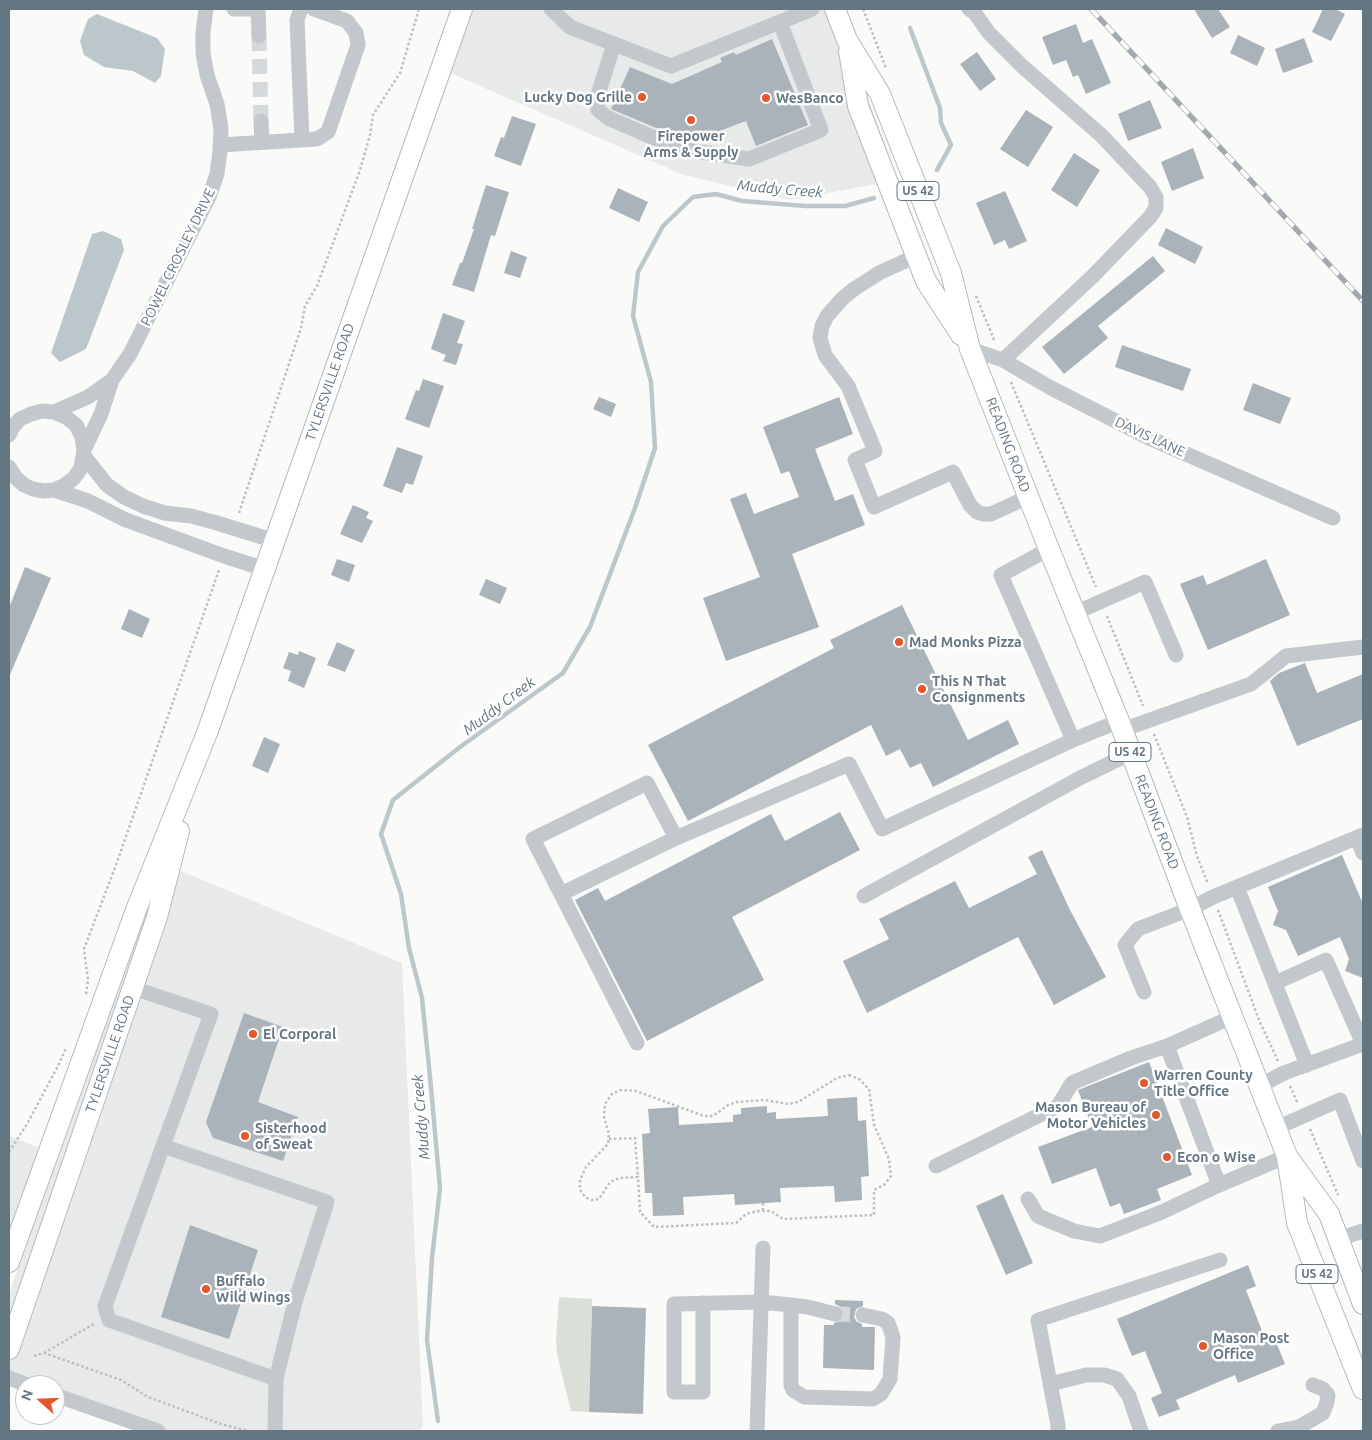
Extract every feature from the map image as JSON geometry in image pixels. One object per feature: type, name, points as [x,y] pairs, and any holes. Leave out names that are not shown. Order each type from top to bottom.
[{"type":"main road","name":"TYLERSVILLE ROAD","points":[[9,1262],[136,910],[199,755],[462,9]]},
{"type":"main road","name":"READING ROAD","points":[[835,9],[847,40],[880,94],[951,273],[970,349],[1131,753],[1276,1128],[1286,1156],[1297,1223],[1363,1389]]},
{"type":"main road","name":"READING ROAD","points":[[847,40],[858,106],[916,256],[926,281],[970,349]]},
{"type":"main road","name":"TYLERSVILLE ROAD","points":[[9,1349],[157,917],[199,755]]},
{"type":"main road","name":"READING ROAD","points":[[1286,1156],[1329,1214],[1363,1304]]},
{"type":"street","name":"POWEL CROSLEY DRIVE","points":[[54,490],[74,478],[81,468],[84,453],[112,380],[130,354],[209,197],[217,174],[221,129],[217,104],[203,53],[206,9]]},
{"type":"street","points":[[234,9],[258,9],[258,36]]},
{"type":"street","points":[[301,9],[297,20],[302,140]]},
{"type":"street","points":[[220,145],[317,139],[328,132],[358,44],[356,33],[347,21],[314,9]]},
{"type":"street","points":[[552,9],[570,27],[671,66],[812,9]]},
{"type":"street","points":[[968,9],[974,12],[989,32],[1022,66],[1102,136],[1150,187],[1156,197],[1156,208],[1150,217],[1093,276],[1002,360]]},
{"type":"street","points":[[614,44],[597,98],[598,110],[608,118],[680,149],[749,159],[821,130],[780,22]]},
{"type":"street","points":[[261,121],[262,142]]},
{"type":"street","points":[[916,256],[869,278],[854,289],[837,304],[827,316],[822,326],[820,338],[826,355],[848,386],[874,451],[855,460],[874,507],[953,472],[970,505],[977,512],[991,514],[1028,497]]},
{"type":"street","name":"DAVIS LANE","points":[[970,349],[1002,360],[1051,388],[1147,437],[1333,518]]},
{"type":"street","name":"POWEL CROSLEY DRIVE","points":[[9,435],[20,419],[42,411],[54,412],[88,397],[112,380]]},
{"type":"street","points":[[54,412],[66,417],[76,425],[82,437],[84,453],[107,485],[124,497],[165,513],[217,523],[275,541]]},
{"type":"street","points":[[9,467],[16,478],[16,485],[38,490],[54,490],[88,501],[126,520],[265,569]]},
{"type":"street","points":[[1049,549],[1001,574],[1073,740]]},
{"type":"street","points":[[1075,613],[1144,582],[1176,655]]},
{"type":"street","points":[[561,894],[676,838],[849,764],[882,828],[1073,740],[1120,725],[1148,720],[1252,684],[1286,656],[1363,646]]},
{"type":"street","points":[[864,896],[1080,778],[1131,753]]},
{"type":"street","points":[[637,1043],[533,839],[647,783],[676,838]]},
{"type":"street","points":[[1144,992],[1125,945],[1138,929],[1190,909],[1213,897],[1360,836],[1363,852]]},
{"type":"street","points":[[1237,887],[1307,1065]]},
{"type":"street","points":[[1259,1086],[1284,1073],[1363,1044],[1326,960],[1275,983]]},
{"type":"street","points":[[133,988],[211,1014],[105,1306],[109,1320],[276,1379]]},
{"type":"street","points":[[936,1166],[1058,1106],[1072,1083],[1131,1058],[1167,1046],[1232,1017]]},
{"type":"street","points":[[1167,1046],[1219,1184]]},
{"type":"street","points":[[1276,1128],[1340,1100],[1363,1161]]},
{"type":"street","points":[[163,1146],[327,1202],[295,1302],[276,1379],[275,1431]]},
{"type":"street","points":[[1028,1199],[1038,1216],[1074,1231],[1100,1236],[1162,1212],[1219,1184],[1286,1156]]},
{"type":"street","points":[[1338,1239],[1363,1231]]},
{"type":"street","points":[[757,1431],[763,1248]]},
{"type":"street","points":[[1058,1431],[1038,1320],[1220,1260]]},
{"type":"street","points":[[703,1303],[702,1392],[674,1392],[674,1304],[703,1303],[761,1302],[808,1307],[835,1314]]},
{"type":"street","points":[[791,1305],[791,1385],[793,1390],[804,1397],[873,1399],[881,1394],[890,1380],[893,1337],[888,1323],[882,1319],[863,1315]]},
{"type":"street","points":[[1050,1384],[1086,1375],[1104,1375],[1116,1379],[1129,1396],[1141,1431]]},
{"type":"street","points":[[1278,1431],[1299,1427],[1323,1413],[1328,1395],[1323,1389],[1314,1385]]},
{"type":"street","points":[[65,1398],[158,1431]]},
{"type":"path","points":[[239,513],[302,328],[305,306],[317,286],[360,170],[370,136],[373,115],[400,73],[419,9]]},
{"type":"path","points":[[863,9],[888,73]]},
{"type":"path","points":[[973,289],[1101,602],[1186,817],[1197,856],[1259,1020],[1304,1116],[1340,1200]]},
{"type":"path","points":[[85,997],[88,980],[84,949],[116,865],[198,626],[221,565]]},
{"type":"path","points":[[9,1152],[27,1124],[69,1040]]},
{"type":"path","points":[[609,1139],[635,1138],[638,1177],[640,1212],[654,1227],[736,1223],[746,1214],[763,1211],[771,1211],[783,1219],[874,1215],[874,1190],[884,1185],[891,1176],[889,1159],[874,1125],[869,1089],[859,1079],[849,1075],[837,1078],[798,1102],[788,1104],[766,1100],[737,1102],[728,1105],[713,1116],[704,1116],[636,1091],[621,1090],[612,1094],[605,1104],[604,1118],[609,1134],[608,1144],[586,1167],[580,1180],[580,1190],[585,1198],[592,1200],[599,1198],[610,1182],[619,1178],[638,1177]]},
{"type":"path","points":[[763,1203],[763,1211]]},
{"type":"path","points":[[34,1356],[44,1353],[94,1324]]},
{"type":"path","points":[[44,1353],[122,1380],[148,1397],[221,1424],[248,1431]]},
{"type":"shaded area","points":[[462,9],[835,9],[898,180],[790,200],[684,175],[441,69]]},
{"type":"shaded area","points":[[97,14],[157,38],[165,49],[161,76],[155,83],[133,71],[104,67],[84,55],[80,41],[88,19]]},
{"type":"shaded area","points":[[103,231],[121,239],[124,250],[86,349],[60,362],[51,353],[92,234]]},
{"type":"shaded area","points":[[162,863],[402,963],[423,1425],[420,1431],[158,1431],[65,1398],[65,1375],[15,1375],[15,1380],[9,1378],[9,1294]]},
{"type":"shaded area","points":[[9,1136],[48,1151],[9,1263]]},
{"type":"shaded area","points":[[559,1297],[592,1299],[589,1412],[571,1411],[557,1354],[556,1339]]},
{"type":"building","points":[[1194,9],[1218,9],[1230,27],[1212,38]]},
{"type":"building","points":[[1323,9],[1335,9],[1345,14],[1331,41],[1312,32]]},
{"type":"building","points":[[1076,24],[1083,43],[1092,39],[1111,83],[1086,94],[1078,75],[1073,77],[1066,60],[1053,65],[1042,37]]},
{"type":"building","points":[[1238,35],[1265,48],[1257,66],[1230,53]]},
{"type":"building","points":[[1304,38],[1313,62],[1283,73],[1275,49]]},
{"type":"building","points":[[772,39],[808,125],[756,146],[746,121],[706,136],[656,128],[611,109],[630,67],[672,84],[722,62],[720,58],[734,52],[736,55]]},
{"type":"building","points":[[977,52],[996,79],[980,91],[960,64]]},
{"type":"building","points":[[1150,100],[1162,128],[1128,141],[1118,114]]},
{"type":"building","points":[[1026,110],[1053,127],[1028,167],[1000,149]]},
{"type":"building","points":[[512,116],[536,124],[521,166],[494,156],[501,137],[504,138]]},
{"type":"building","points":[[1193,148],[1204,178],[1172,191],[1161,162]]},
{"type":"building","points":[[1074,153],[1100,170],[1077,207],[1051,190]]},
{"type":"building","points":[[486,185],[509,192],[495,236],[491,235],[474,292],[452,285],[474,229],[472,229]]},
{"type":"building","points":[[618,188],[648,202],[639,222],[609,208]]},
{"type":"building","points":[[1005,191],[1027,241],[1009,249],[1005,240],[994,245],[976,203]]},
{"type":"building","points":[[1166,228],[1203,247],[1195,264],[1158,245]]},
{"type":"building","points":[[511,251],[527,257],[520,278],[504,273]]},
{"type":"building","points":[[1153,256],[1165,271],[1098,326],[1108,338],[1064,374],[1042,347]]},
{"type":"building","points":[[443,313],[465,321],[457,343],[463,344],[456,365],[443,361],[446,355],[431,349]]},
{"type":"building","points":[[1122,345],[1191,369],[1183,391],[1115,367]]},
{"type":"building","points":[[423,379],[444,386],[429,428],[405,419],[416,390],[419,391]]},
{"type":"building","points":[[1253,383],[1291,398],[1280,424],[1243,410]]},
{"type":"building","points":[[599,397],[616,404],[611,417],[593,409]]},
{"type":"building","points":[[839,397],[853,434],[815,449],[835,501],[853,494],[865,525],[792,554],[819,627],[726,661],[703,598],[760,577],[730,499],[746,493],[754,514],[799,497],[789,471],[781,474],[763,427]]},
{"type":"building","points":[[397,447],[423,456],[413,485],[406,483],[402,493],[383,486]]},
{"type":"building","points":[[353,505],[369,512],[366,518],[373,521],[362,543],[340,534]]},
{"type":"building","points":[[337,559],[355,565],[349,582],[331,575]]},
{"type":"building","points":[[1266,559],[1290,615],[1208,650],[1180,584],[1203,575],[1207,585]]},
{"type":"building","points":[[25,567],[51,578],[9,677],[9,608]]},
{"type":"building","points":[[486,579],[507,588],[500,604],[479,595]]},
{"type":"building","points":[[902,605],[968,740],[1008,720],[1019,744],[933,787],[921,763],[910,768],[900,749],[886,756],[871,725],[688,821],[648,745],[834,648],[830,640]]},
{"type":"building","points":[[129,609],[150,619],[142,638],[121,629]]},
{"type":"building","points":[[337,642],[355,650],[345,672],[327,665]]},
{"type":"building","points":[[299,651],[316,658],[304,688],[288,681],[291,671],[283,668],[289,652],[298,655]]},
{"type":"building","points":[[1305,663],[1317,693],[1363,674],[1363,719],[1297,746],[1270,681],[1279,673]]},
{"type":"building","points":[[264,737],[280,744],[268,773],[252,766]]},
{"type":"building","points":[[840,812],[860,850],[732,917],[764,980],[647,1041],[575,900],[598,888],[605,901],[771,814],[785,841]]},
{"type":"building","points":[[1042,850],[1070,910],[1106,977],[1054,1005],[1018,937],[867,1013],[843,961],[889,939],[879,919],[955,881],[969,908],[1037,874],[1028,857]]},
{"type":"building","points":[[1342,855],[1363,904],[1363,978],[1345,971],[1349,959],[1340,937],[1298,956],[1286,930],[1273,925],[1278,911],[1268,887]]},
{"type":"building","points":[[244,1013],[283,1027],[258,1102],[298,1117],[283,1161],[213,1138],[206,1122]]},
{"type":"building","points":[[1149,1062],[1192,1175],[1157,1189],[1161,1200],[1124,1214],[1120,1203],[1110,1207],[1096,1168],[1052,1184],[1038,1147],[1092,1127],[1078,1090]]},
{"type":"building","points":[[857,1097],[858,1121],[866,1120],[869,1176],[861,1177],[862,1200],[835,1202],[834,1186],[780,1188],[781,1202],[735,1205],[734,1194],[683,1197],[684,1215],[653,1216],[652,1193],[645,1193],[642,1134],[650,1133],[648,1109],[678,1107],[679,1125],[733,1122],[733,1115],[741,1114],[741,1108],[767,1106],[767,1113],[776,1112],[776,1119],[828,1116],[827,1099]]},
{"type":"building","points":[[1003,1194],[1033,1263],[1006,1275],[976,1206]]},
{"type":"building","points":[[190,1225],[258,1250],[229,1339],[161,1317]]},
{"type":"building","name":"Mason Post Office","points":[[1248,1265],[1256,1286],[1246,1290],[1266,1341],[1274,1337],[1285,1364],[1238,1383],[1235,1375],[1176,1400],[1180,1409],[1159,1417],[1151,1398],[1162,1393],[1145,1351],[1132,1356],[1117,1319]]},
{"type":"building","points":[[835,1300],[863,1301],[863,1306],[856,1309],[854,1317],[857,1322],[862,1324],[862,1327],[875,1327],[874,1370],[823,1368],[824,1325],[834,1325],[834,1323],[841,1321],[844,1316],[844,1311],[835,1304]]},
{"type":"building","points":[[592,1306],[646,1308],[643,1414],[589,1412]]},
{"type":"waterway","name":"Muddy Creek","points":[[910,28],[940,108],[941,123],[951,145],[937,170]]},
{"type":"waterway","name":"Muddy Creek","points":[[438,1421],[427,1340],[432,1258],[440,1188],[422,998],[409,948],[401,894],[381,834],[393,800],[460,747],[563,673],[590,627],[635,508],[655,448],[651,382],[633,316],[638,272],[663,226],[693,197],[716,194],[742,201],[806,206],[845,206],[874,198]]},
{"type":"tunnel","points":[[259,36],[261,121]]},
{"type":"tunnel","points":[[835,1314],[863,1315]]},
{"type":"railway","points":[[1091,9],[1363,301]]},
{"type":"place","name":"Lucky Dog Grille","points":[[642,97]]},
{"type":"place","name":"WesBanco","points":[[766,98]]},
{"type":"place","name":"Firepower Arms & Supply","points":[[691,120]]},
{"type":"place","name":"Mad Monks Pizza","points":[[899,642]]},
{"type":"place","name":"This N That Consignments","points":[[922,689]]},
{"type":"place","name":"El Corporal","points":[[253,1034]]},
{"type":"place","name":"Warren County Title Office","points":[[1144,1083]]},
{"type":"place","name":"Mason Bureau of Motor Vehicles","points":[[1156,1115]]},
{"type":"place","name":"Sisterhood of Sweat","points":[[245,1136]]},
{"type":"place","name":"Econ o Wise","points":[[1167,1157]]},
{"type":"place","name":"Buffalo Wild Wings","points":[[206,1289]]},
{"type":"place","name":"Mason Post Office","points":[[1203,1346]]}]
